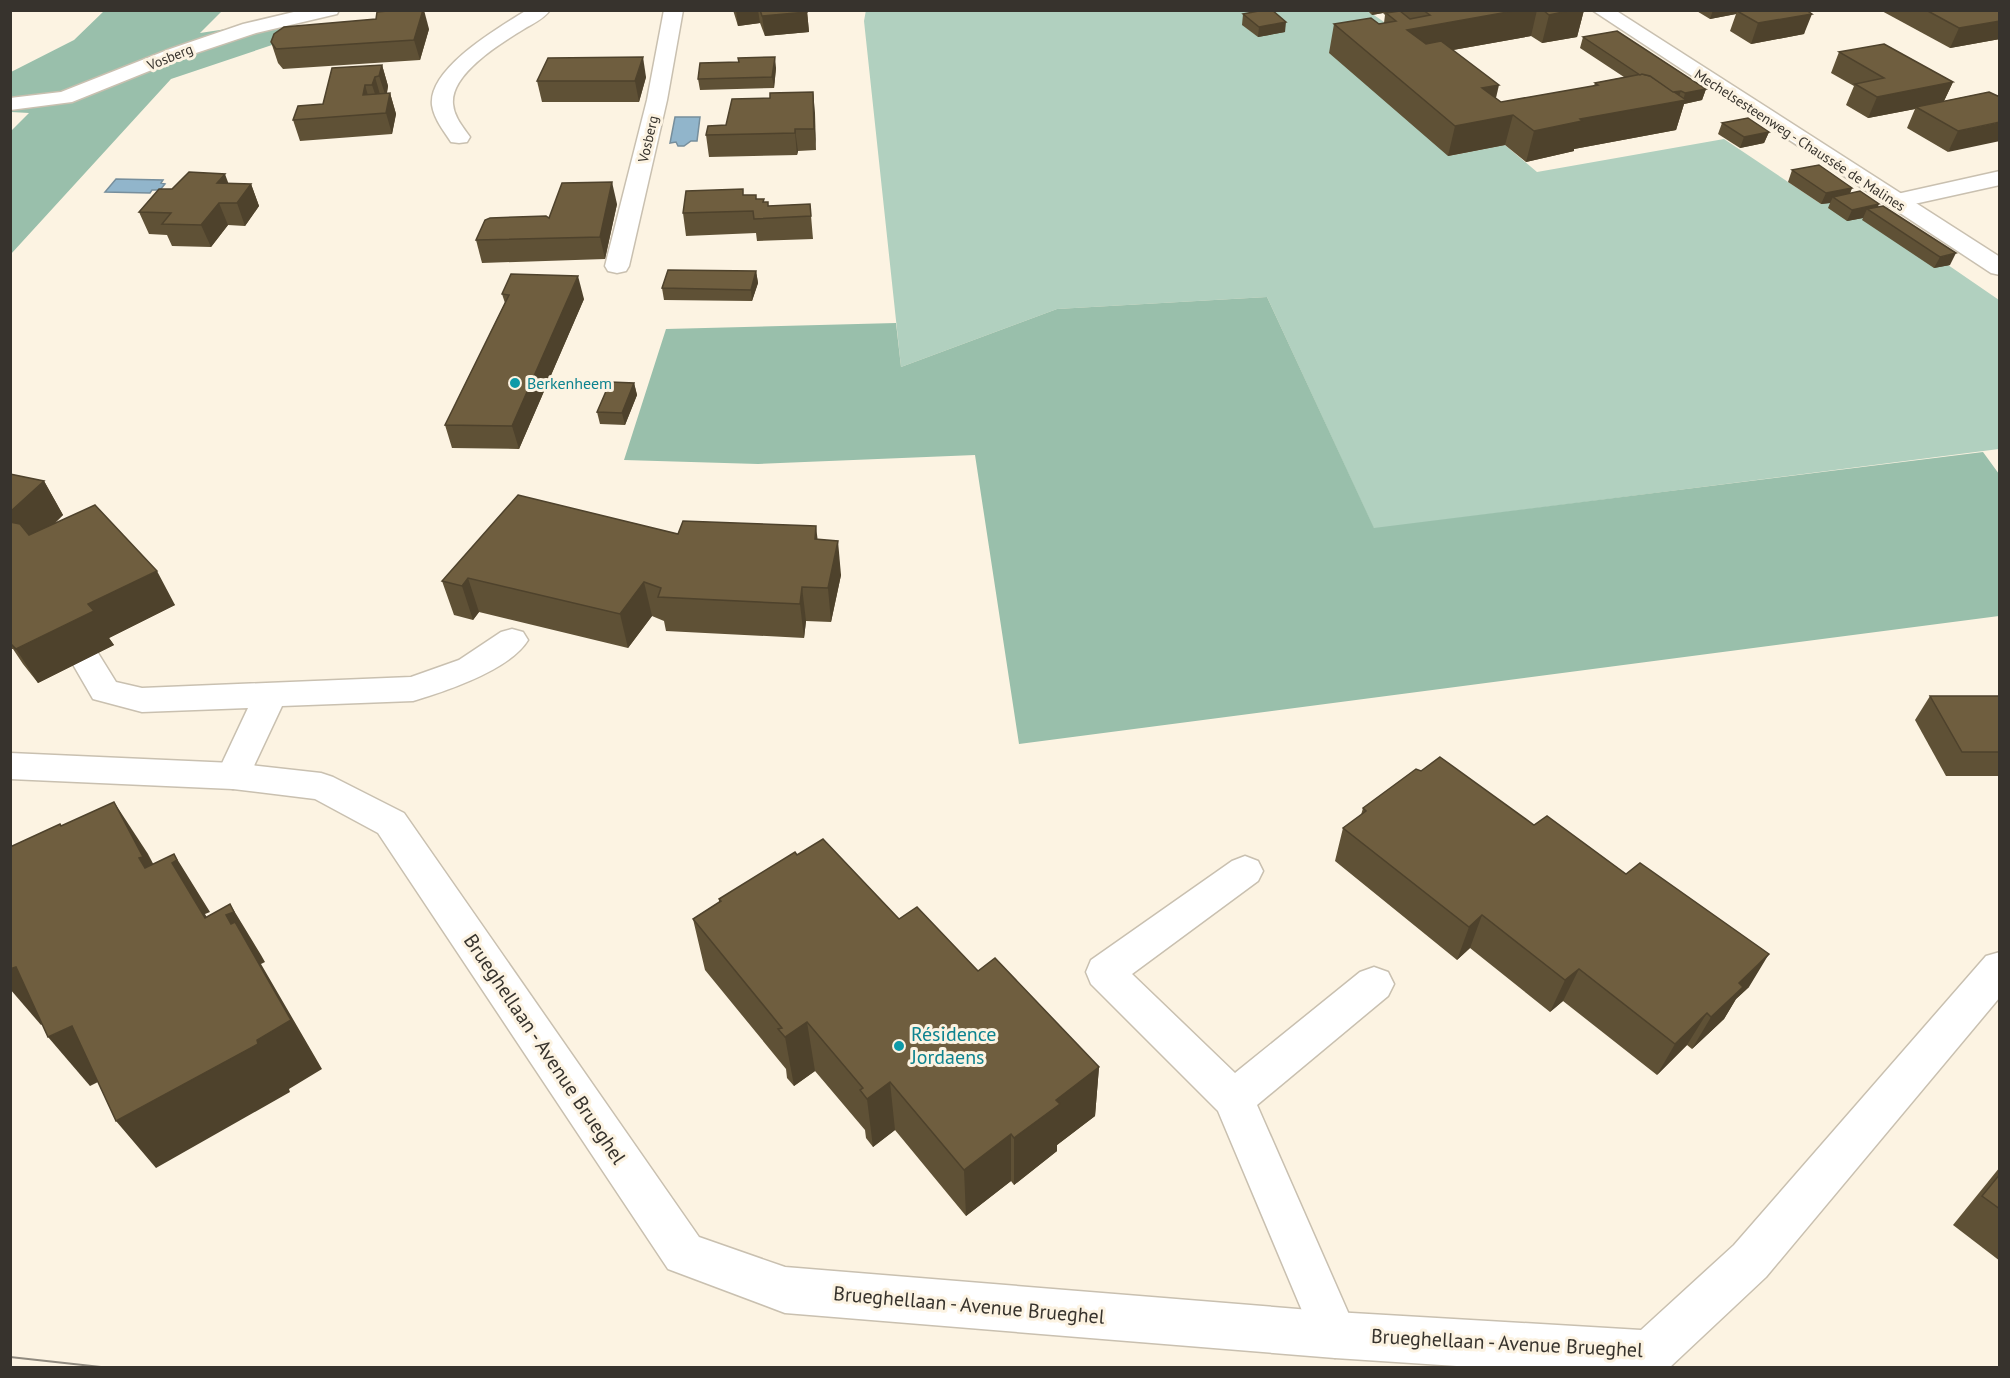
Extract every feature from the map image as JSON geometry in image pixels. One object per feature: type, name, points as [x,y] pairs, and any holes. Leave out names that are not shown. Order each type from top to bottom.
[{"type":"street","name":"Vosberg","points":[[10,104],[65,98],[118,79],[177,53],[250,28],[330,10]]},
{"type":"street","points":[[459,137],[443,112],[442,94],[462,66],[499,35],[541,10]]},
{"type":"street","name":"Vosberg","points":[[617,266],[657,100],[674,10]]},
{"type":"street","name":"Mechelsesteenweg - Chaussée de Malines","points":[[1601,10],[2000,268]]},
{"type":"street","points":[[1896,201],[2000,178]]},
{"type":"street","points":[[87,661],[105,691],[142,700],[412,689],[471,668],[512,640]]},
{"type":"street","points":[[233,776],[270,694]]},
{"type":"street","name":"Brueghellaan - Avenue Brueghel","points":[[10,766],[233,776],[321,786],[391,823],[684,1254],[785,1290],[1335,1335],[1649,1354],[1750,1262],[2000,968]]},
{"type":"street","points":[[1245,871],[1105,972],[1234,1099],[1335,1335]]},
{"type":"street","points":[[1234,1099],[1374,984]]},
{"type":"green space","points":[[866,10],[1368,11],[1403,35],[1448,156],[1505,145],[1537,172],[1724,139],[1821,204],[1849,197],[1999,300],[1999,449],[1374,529],[1267,297],[1057,309],[901,367],[864,21]]},
{"type":"green space","points":[[104,11],[222,11],[200,33],[278,21],[302,35],[171,79],[11,254],[11,131],[29,113],[11,112],[11,72],[74,40]]},
{"type":"green space","points":[[1267,297],[1374,528],[1983,452],[1999,474],[1999,616],[1019,744],[975,455],[758,464],[624,460],[666,329],[896,323],[901,367],[1057,309]]},
{"type":"water","points":[[675,117],[700,117],[697,141],[691,141],[684,146],[678,146],[676,142],[670,143]]},
{"type":"water","points":[[116,179],[163,180],[161,183],[165,184],[160,190],[152,190],[150,193],[105,192]]},
{"type":"building","points":[[423,10],[414,40],[276,49],[271,42],[274,34],[284,27],[376,19],[377,12]]},
{"type":"building","points":[[760,10],[807,10],[807,12],[762,16]]},
{"type":"building","points":[[1272,10],[1286,22],[1259,27],[1243,14]]},
{"type":"building","points":[[1423,10],[1519,10],[1407,30],[1426,44],[1441,41],[1499,85],[1482,88],[1501,102],[1598,85],[1595,83],[1642,74],[1650,76],[1686,100],[1580,119],[1582,121],[1534,131],[1513,115],[1455,126],[1334,24],[1371,18],[1379,24],[1396,21],[1386,13],[1400,11],[1410,19],[1430,15]]},
{"type":"building","points":[[1543,10],[1572,10],[1549,15]]},
{"type":"building","points":[[1806,10],[1812,14],[1758,23],[1737,11]]},
{"type":"building","points":[[1926,10],[2000,10],[2000,21],[1959,28]]},
{"type":"building","points":[[1617,31],[1706,89],[1685,93],[1673,92],[1650,76],[1640,75],[1583,37]]},
{"type":"building","points":[[1884,44],[1953,82],[1877,97],[1855,84],[1884,78],[1839,52]]},
{"type":"building","points":[[643,57],[635,81],[537,81],[548,58]]},
{"type":"building","points":[[775,57],[772,77],[698,79],[700,63],[739,62],[738,58]]},
{"type":"building","points":[[382,65],[379,76],[375,77],[372,85],[365,85],[363,95],[390,93],[386,113],[293,120],[298,106],[323,104],[332,68]]},
{"type":"building","points":[[813,92],[814,129],[795,129],[795,133],[706,135],[708,126],[726,125],[732,99],[770,98],[770,93]]},
{"type":"building","points":[[1989,92],[2000,97],[2000,122],[1958,131],[1916,107]]},
{"type":"building","points":[[1748,118],[1769,132],[1744,137],[1722,123]]},
{"type":"building","points":[[1819,165],[1852,188],[1826,193],[1792,170]]},
{"type":"building","points":[[189,172],[225,174],[217,183],[251,184],[237,203],[219,203],[201,225],[162,224],[171,213],[139,212],[159,189],[172,189]]},
{"type":"building","points":[[612,182],[600,237],[476,240],[485,220],[490,218],[546,216],[549,218],[562,183]]},
{"type":"building","points":[[743,189],[743,195],[756,195],[756,199],[764,199],[763,202],[768,202],[768,206],[810,204],[811,216],[754,219],[753,211],[683,213],[686,191]]},
{"type":"building","points":[[1860,191],[1879,204],[1852,210],[1833,197]]},
{"type":"building","points":[[1883,206],[1956,253],[1940,257],[1867,209]]},
{"type":"building","points":[[668,270],[756,271],[751,290],[662,288]]},
{"type":"building","name":"Berkenheem","points":[[511,274],[578,276],[512,426],[445,425],[509,295],[502,294]]},
{"type":"building","points":[[610,382],[634,383],[622,413],[597,412]]},
{"type":"building","points":[[10,474],[44,481],[10,512]]},
{"type":"building","points":[[518,495],[678,534],[683,521],[816,526],[815,539],[838,541],[828,588],[802,587],[800,604],[658,597],[661,588],[644,582],[620,614],[468,578],[462,586],[442,581]]},
{"type":"building","points":[[95,505],[157,571],[88,604],[94,611],[16,649],[10,643],[10,522],[20,524],[29,535]]},
{"type":"building","points":[[1930,696],[2000,696],[2000,752],[1962,752]]},
{"type":"building","points":[[1440,757],[1534,825],[1547,816],[1626,874],[1640,863],[1769,954],[1739,983],[1743,987],[1711,1017],[1707,1013],[1675,1044],[1579,969],[1565,980],[1482,915],[1469,927],[1343,828],[1366,811],[1363,808],[1416,769],[1421,771]]},
{"type":"building","points":[[114,802],[143,857],[139,858],[145,868],[174,854],[177,860],[172,863],[205,918],[230,904],[234,912],[226,915],[231,924],[235,922],[291,1020],[257,1040],[258,1044],[116,1121],[72,1026],[48,1037],[16,967],[10,969],[10,847]]},
{"type":"building","name":"Résidence Jordaens","points":[[823,839],[899,919],[917,907],[978,971],[995,958],[1099,1067],[1056,1100],[1060,1104],[1014,1138],[1011,1134],[964,1170],[890,1082],[867,1099],[860,1090],[863,1088],[807,1022],[785,1037],[778,1029],[782,1028],[693,919],[721,901],[719,899],[795,852],[797,855]]},
{"type":"building","points":[[2000,1174],[2000,1209],[1982,1196]]},
{"type":"tram line","points":[[10,1357],[110,1368]]},
{"type":"place","name":"Berkenheem","points":[[515,383]]},
{"type":"place","name":"Résidence Jordaens","points":[[899,1046]]}]
